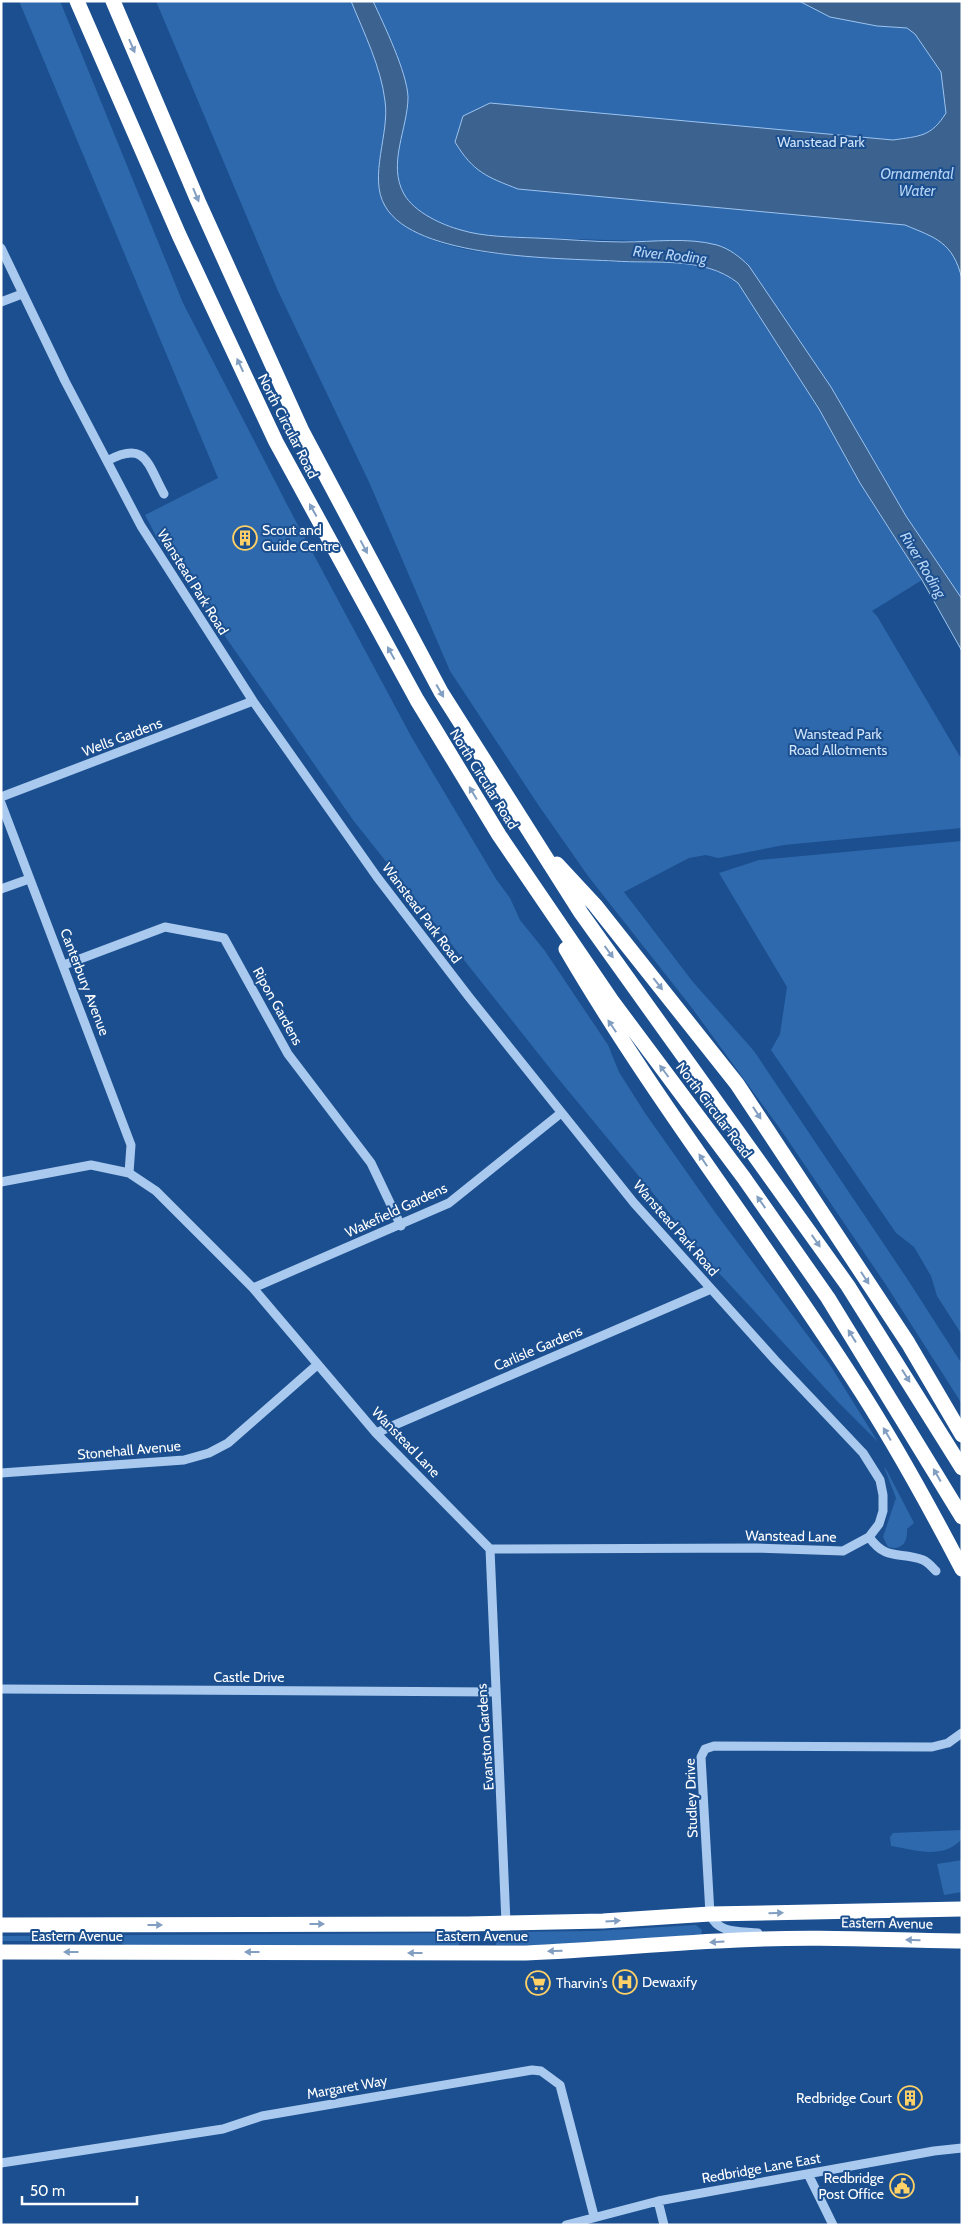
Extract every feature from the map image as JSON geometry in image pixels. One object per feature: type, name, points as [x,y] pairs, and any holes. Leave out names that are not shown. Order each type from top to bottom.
[{"type":"highway","name":"North Circular Road","points":[[77,1],[179,235],[276,442],[416,700],[499,834],[612,1001],[744,1178],[828,1298],[962,1517]]},
{"type":"highway","name":"North Circular Road","points":[[113,1],[198,201],[302,431],[441,692],[581,913],[848,1286],[962,1468]]},
{"type":"highway","points":[[499,834],[605,1017],[854,1380],[898,1452],[962,1569]]},
{"type":"highway","points":[[531,836],[596,905],[738,1084],[908,1342],[962,1435]]},
{"type":"highway","name":"Eastern Avenue","points":[[1,1925],[506,1923],[603,1921],[710,1914],[962,1909]]},
{"type":"highway","name":"Eastern Avenue","points":[[1,1952],[526,1952],[613,1949],[739,1940],[836,1938],[962,1941]]},
{"type":"street","name":"Wanstead Park Road","points":[[1,248],[22,294],[107,461],[168,570],[253,702],[377,877],[561,1113],[634,1202],[711,1289],[864,1454],[880,1480],[883,1495],[883,1511],[879,1524],[869,1537]]},
{"type":"street","points":[[1,302],[22,294]]},
{"type":"street","points":[[107,461],[123,453],[135,452],[144,458],[164,494]]},
{"type":"street","name":"Wells Gardens","points":[[1,797],[253,702]]},
{"type":"street","name":"Canterbury Avenue","points":[[1,803],[131,1145],[130,1173]]},
{"type":"street","points":[[1,889],[29,879]]},
{"type":"street","name":"Ripon Gardens","points":[[64,965],[165,926],[224,938],[288,1054],[371,1163],[401,1226]]},
{"type":"street","name":"Wakefield Gardens","points":[[253,1288],[401,1226],[449,1203],[561,1113]]},
{"type":"street","name":"Wanstead Lane","points":[[1,1182],[91,1165],[130,1173],[156,1191],[253,1288],[376,1433],[490,1548],[756,1548],[843,1551],[869,1537]]},
{"type":"street","name":"Carlisle Gardens","points":[[376,1433],[711,1289]]},
{"type":"street","name":"Stonehall Avenue","points":[[1,1473],[184,1460],[209,1454],[228,1444],[317,1365]]},
{"type":"street","points":[[869,1537],[885,1553],[925,1560],[936,1571]]},
{"type":"street","name":"Evanston Gardens","points":[[490,1548],[503,1801],[506,1923]]},
{"type":"street","name":"Castle Drive","points":[[1,1689],[496,1692]]},
{"type":"street","name":"Studley Drive","points":[[710,1914],[701,1756],[704,1748],[714,1746],[932,1747],[948,1743],[962,1733]]},
{"type":"street","points":[[710,1914],[714,1924],[721,1928],[836,1938]]},
{"type":"street","name":"Margaret Way","points":[[1,2163],[223,2129],[262,2116],[532,2070],[542,2072],[560,2085],[594,2216]]},
{"type":"street","name":"Redbridge Lane East","points":[[566,2225],[594,2216],[658,2201],[934,2151],[962,2148]]},
{"type":"street","points":[[808,2174],[832,2225]]},
{"type":"street","points":[[658,2201],[664,2225]]},
{"type":"green space","points":[[19,1],[60,1],[183,303],[293,516],[412,738],[496,879],[510,898],[520,920],[545,951],[608,1045],[619,1072],[645,1113],[717,1215],[830,1365],[878,1442],[837,1401],[718,1272],[556,1076],[353,820],[158,540],[145,515],[218,478]]},
{"type":"green space","points":[[156,1],[962,1],[962,599],[906,516],[831,387],[749,266],[738,257],[722,248],[703,243],[509,237],[409,228],[426,237],[464,249],[504,255],[617,262],[680,263],[711,269],[738,283],[819,409],[860,483],[922,580],[872,611],[877,616],[962,760],[962,828],[784,845],[718,858],[706,855],[689,858],[624,892],[693,982],[754,1051],[906,1277],[962,1364],[962,1404],[886,1285],[781,1130],[692,1008],[588,876],[539,806],[450,671],[369,482],[278,291]]},
{"type":"green space","points":[[962,841],[962,1335],[937,1296],[931,1276],[914,1247],[896,1233],[771,1050],[780,1034],[787,987],[719,873],[759,860]]},
{"type":"green space","points":[[884,1467],[914,1523],[907,1529],[903,1544],[897,1548],[888,1547],[883,1537],[896,1498]]},
{"type":"green space","points":[[962,1830],[962,1839],[946,1850],[928,1852],[891,1846],[890,1837],[893,1833]]},
{"type":"green space","points":[[962,1860],[962,1892],[944,1895],[937,1864]]},
{"type":"green space","points":[[696,1925],[702,1930],[701,1936],[573,1945],[496,1945],[496,1932],[594,1931]]},
{"type":"green space","points":[[459,1933],[459,1946],[129,1948],[118,1941],[1,1941],[1,1936]]},
{"type":"water","name":"River Roding","points":[[351,1],[373,1],[389,35],[404,75],[408,97],[397,171],[404,194],[414,207],[421,212],[454,228],[489,235],[601,242],[694,241],[717,245],[726,249],[738,256],[749,266],[831,387],[906,516],[962,599],[962,651],[922,580],[860,483],[819,409],[738,283],[725,274],[694,265],[662,262],[559,259],[490,252],[456,246],[426,237],[401,223],[385,206],[380,194],[379,182],[386,114],[383,88],[376,63]]},
{"type":"water","name":"Ornamental Water","points":[[799,1],[962,1],[962,279],[954,257],[942,243],[905,225],[518,189],[489,177],[475,167],[455,142],[463,116],[490,103],[893,140],[924,134],[941,121],[946,113],[941,72],[915,34],[907,28],[877,26],[830,17]]},
{"type":"place","name":"Scout and Guide Centre","points":[[245,538]]},
{"type":"place","name":"Dewaxify","points":[[625,1982]]},
{"type":"place","name":"Tharvin's","points":[[538,1983]]},
{"type":"place","name":"Redbridge Court","points":[[910,2098]]},
{"type":"place","name":"Redbridge Post Office","points":[[902,2186]]},
{"type":"park label","name":"Wanstead Park","points":[[821,142]]},
{"type":"park label","name":"Wanstead Park Road Allotments","points":[[838,742]]}]
